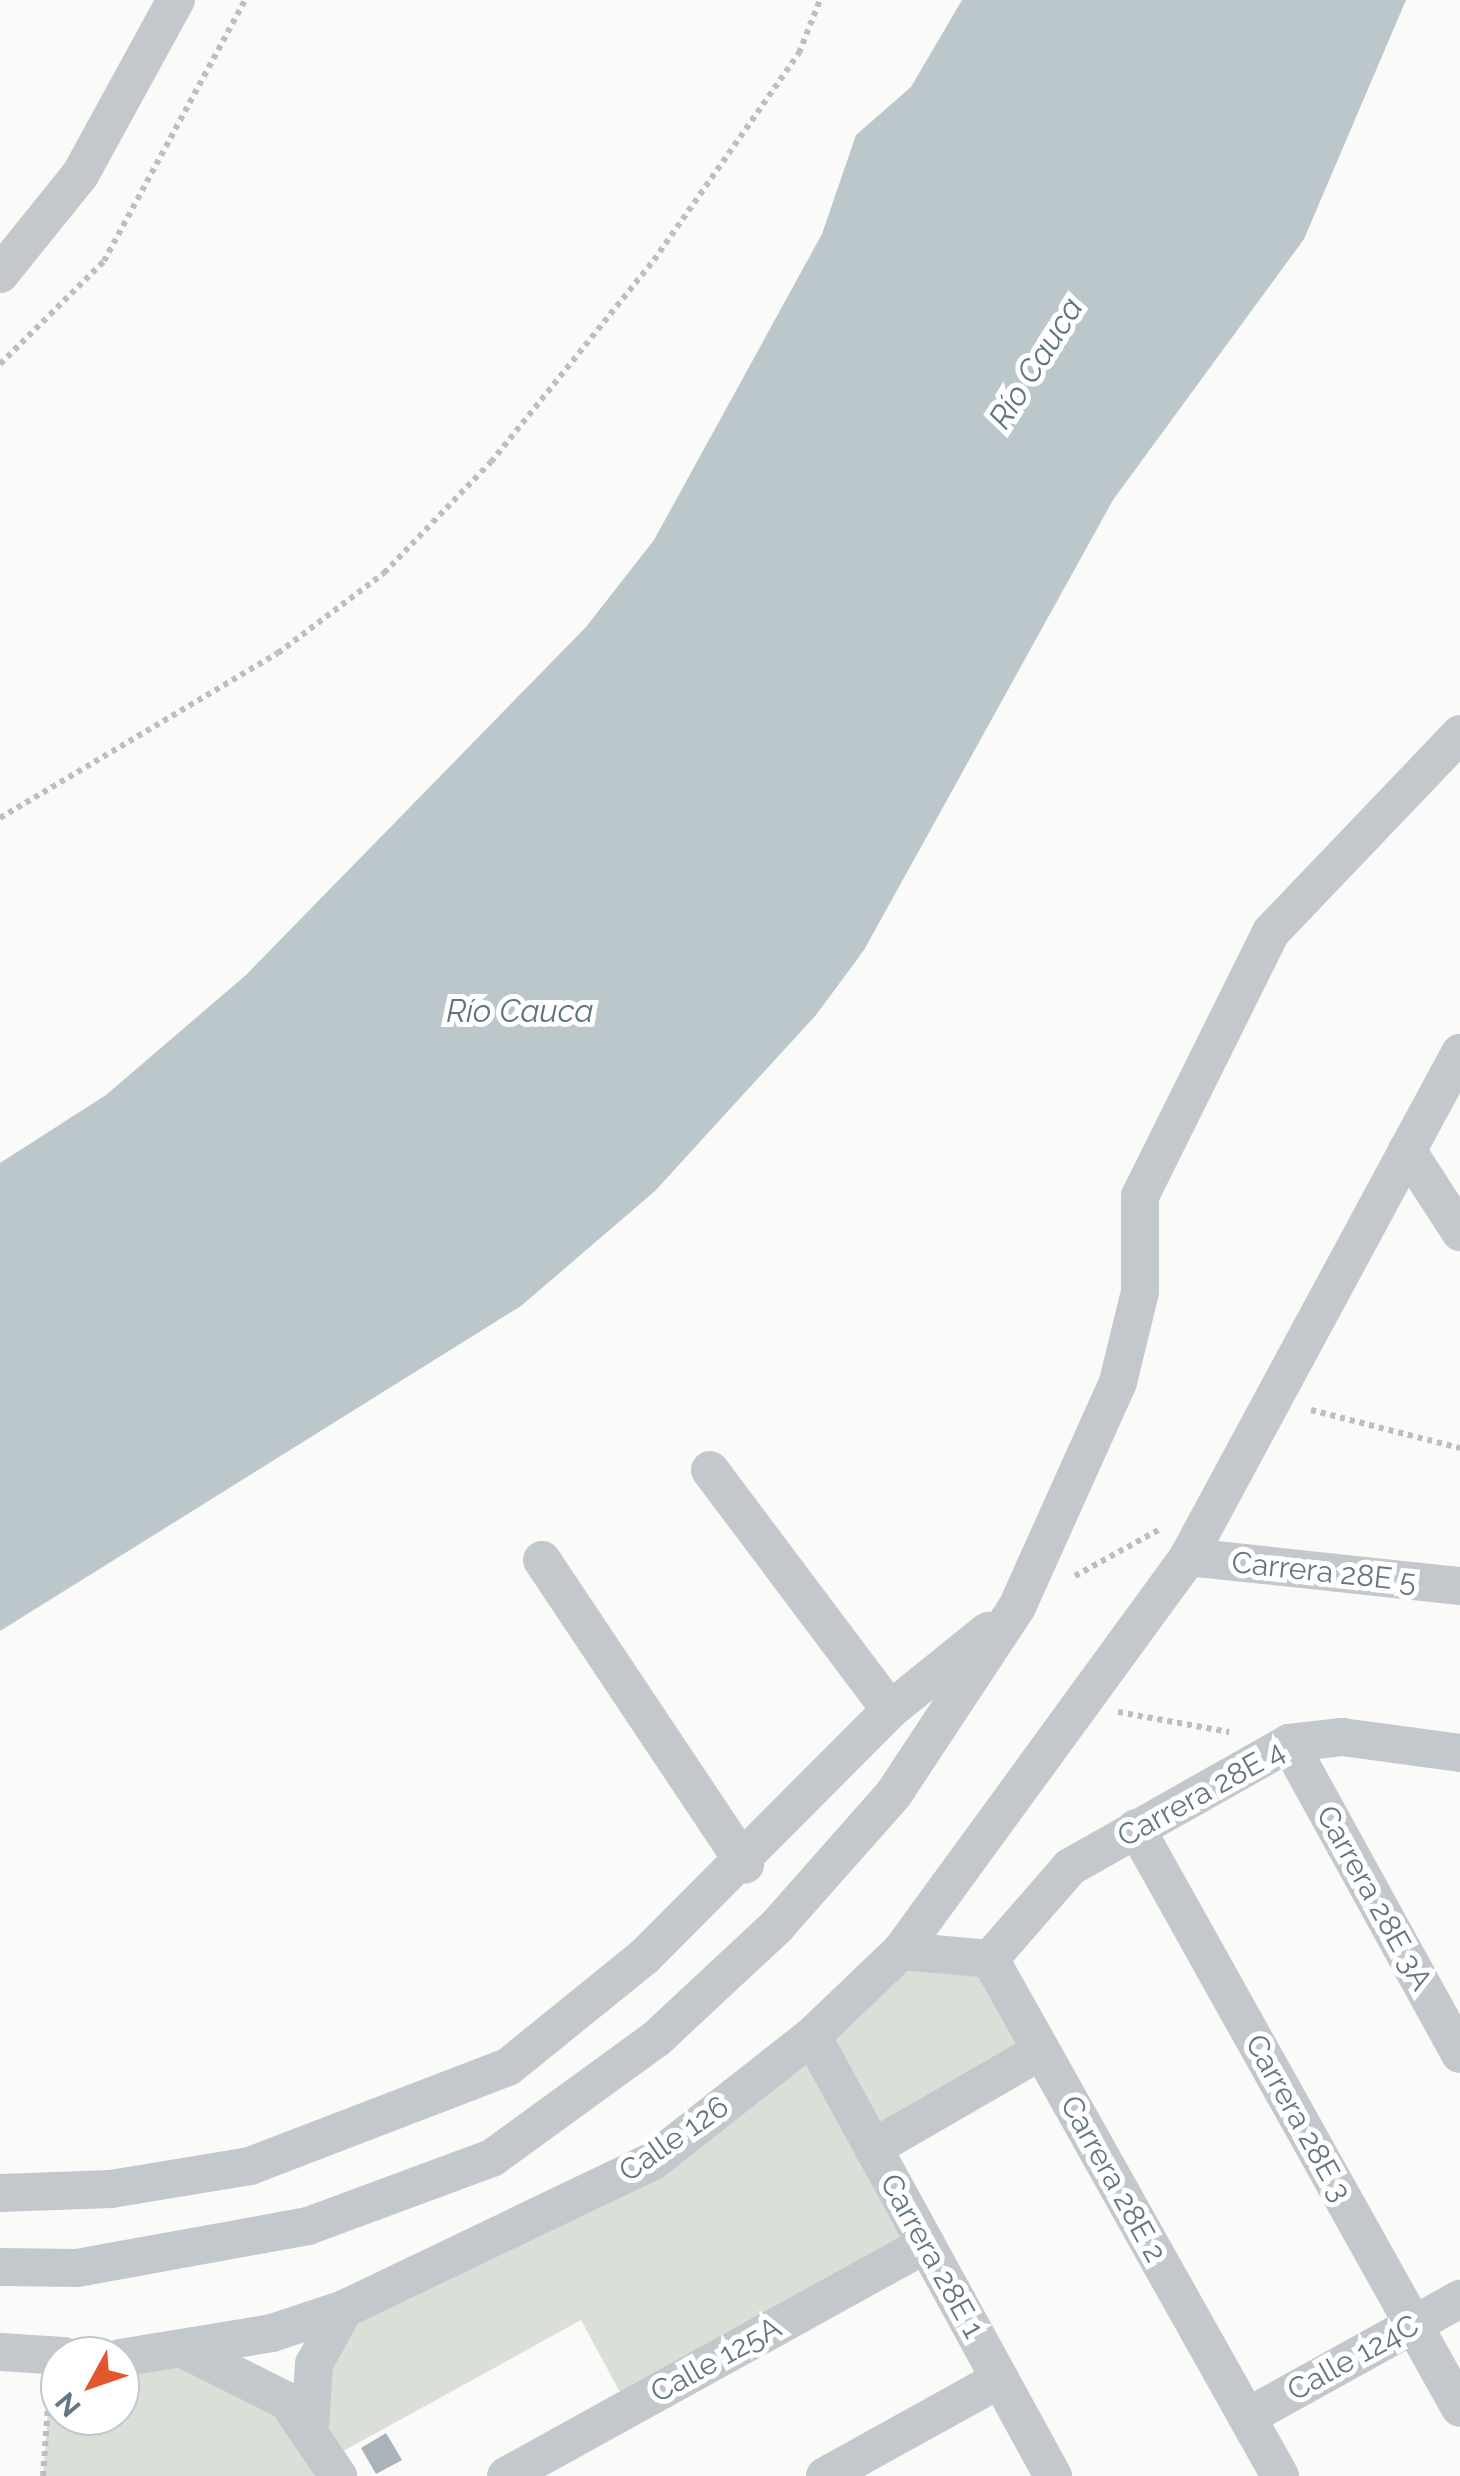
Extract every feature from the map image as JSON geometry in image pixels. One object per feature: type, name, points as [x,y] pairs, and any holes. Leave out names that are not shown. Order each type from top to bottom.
[{"type":"street","points":[[0,274],[80,176],[176,0]]},
{"type":"street","points":[[0,2267],[77,2268],[308,2226],[492,2158],[656,2039],[777,1926],[893,1795],[1017,1607],[1118,1382],[1140,1292],[1140,1196],[1271,932],[1460,734]]},
{"type":"street","name":"Calle 126","points":[[140,2356],[185,2350],[344,2308],[652,2161],[812,2036],[901,1951],[1086,1706],[1188,1557],[1279,1402],[1460,1053]]},
{"type":"street","points":[[1407,1150],[1460,1232]]},
{"type":"street","points":[[710,1470],[890,1710]]},
{"type":"street","name":"Carrera 28E 5","points":[[1188,1557],[1460,1586]]},
{"type":"street","points":[[542,1560],[745,1864]]},
{"type":"street","points":[[0,2193],[111,2189],[250,2166],[508,2067],[745,1864],[890,1710],[1017,1607]]},
{"type":"street","name":"Carrera 28E 4","points":[[990,1960],[1070,1867],[1289,1743],[1342,1737],[1460,1753]]},
{"type":"street","name":"Carrera 28E 3A","points":[[1289,1743],[1460,2054]]},
{"type":"street","name":"Carrera 28E 3","points":[[1136,1828],[1460,2408]]},
{"type":"street","points":[[901,1951],[990,1960]]},
{"type":"street","name":"Carrera 28E 2","points":[[990,1960],[1280,2476]]},
{"type":"street","name":"Carrera 28E 1","points":[[812,2036],[1053,2476]]},
{"type":"street","points":[[873,2148],[1041,2051]]},
{"type":"street","name":"Calle 125A","points":[[506,2476],[926,2244]]},
{"type":"street","name":"Calle 124C","points":[[1247,2418],[1460,2299]]},
{"type":"street","points":[[310,2427],[314,2364],[344,2308]]},
{"type":"street","points":[[185,2350],[256,2380],[310,2427],[338,2476]]},
{"type":"street","points":[[0,2352],[40,2355]]},
{"type":"street","points":[[825,2476],[1000,2379]]},
{"type":"path","points":[[0,364],[104,261],[245,0]]},
{"type":"path","points":[[0,818],[278,653],[384,573],[491,462],[654,260],[799,53],[820,0]]},
{"type":"path","points":[[1279,1402],[1460,1448]]},
{"type":"path","points":[[1017,1607],[1223,1494]]},
{"type":"path","points":[[1086,1706],[1289,1743]]},
{"type":"path","points":[[43,2476],[48,2436]]},
{"type":"shaded area","points":[[901,1951],[989,1959],[1041,2051],[874,2148],[926,2244],[629,2409],[581,2320],[329,2459],[338,2476],[43,2476],[46,2436],[140,2436],[140,2356],[185,2350],[287,2401],[326,2334],[653,2161]]},
{"type":"water","name":"Río Cauca","points":[[962,0],[1406,0],[1304,239],[1113,500],[864,950],[816,1015],[655,1191],[521,1306],[0,1631],[0,1163],[106,1095],[246,975],[586,627],[654,540],[822,234],[856,135],[911,87]]},
{"type":"building","points":[[386,2433],[402,2460],[376,2474],[361,2448]]}]
